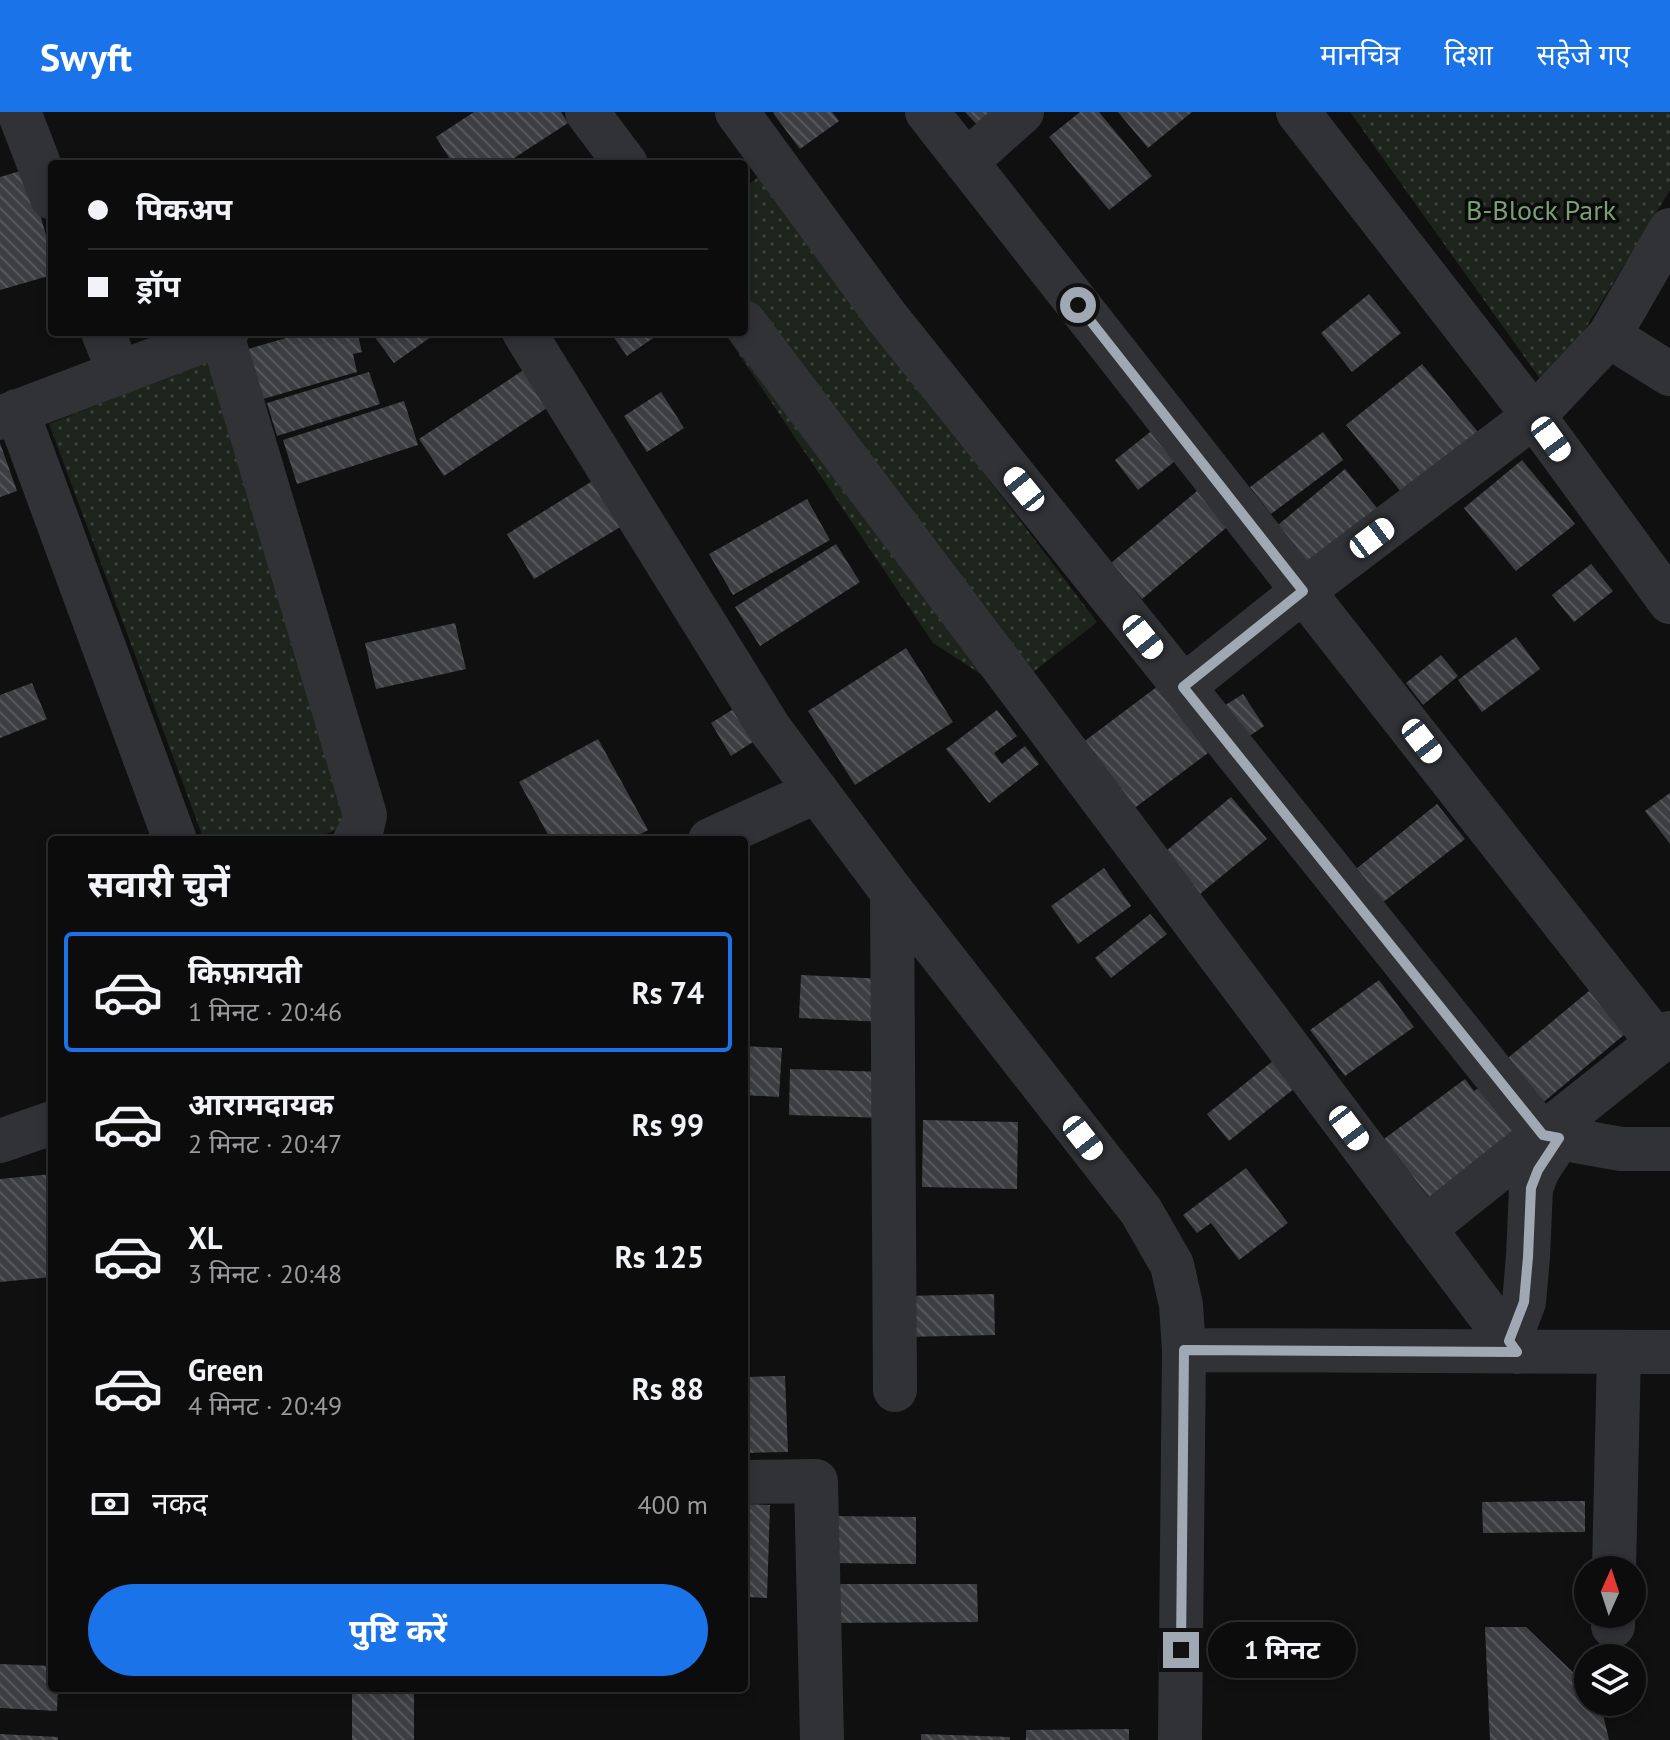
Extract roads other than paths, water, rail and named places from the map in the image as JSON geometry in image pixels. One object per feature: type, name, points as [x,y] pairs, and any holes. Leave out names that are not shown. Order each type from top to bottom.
[{"type":"street","points":[[0,118],[17,112],[48,188]]},
{"type":"street","points":[[587,112],[623,160]]},
{"type":"street","points":[[737,112],[886,316],[1183,687],[1551,1137],[1621,1149],[1670,1149]]},
{"type":"street","points":[[927,112],[1303,591],[1664,1038],[1551,1137],[1424,1229]]},
{"type":"street","points":[[966,162],[1022,112]]},
{"type":"street","points":[[1298,112],[1534,416],[1670,602]]},
{"type":"street","points":[[1183,687],[1303,591],[1534,416],[1609,336],[1670,230]]},
{"type":"street","points":[[748,327],[1513,1347]]},
{"type":"street","points":[[105,336],[119,373]]},
{"type":"street","points":[[173,836],[9,414],[217,336]]},
{"type":"street","points":[[226,336],[365,815],[357,836]]},
{"type":"street","points":[[526,336],[770,729],[892,892],[1141,1211],[1172,1265],[1181,1305],[1184,1350],[1180,1740]]},
{"type":"street","points":[[1609,336],[1670,374]]},
{"type":"street","points":[[719,836],[817,791]]},
{"type":"street","points":[[892,892],[895,1390]]},
{"type":"street","points":[[0,1141],[48,1124]]},
{"type":"street","points":[[1513,1347],[1524,1302],[1531,1188],[1551,1137]]},
{"type":"street","points":[[1184,1350],[1513,1347],[1670,1352]]},
{"type":"street","points":[[1614,1556],[1619,1352]]},
{"type":"street","points":[[748,1482],[816,1481],[822,1740]]},
{"type":"park label","name":"B-Block Park","points":[[1541,210]]}]
